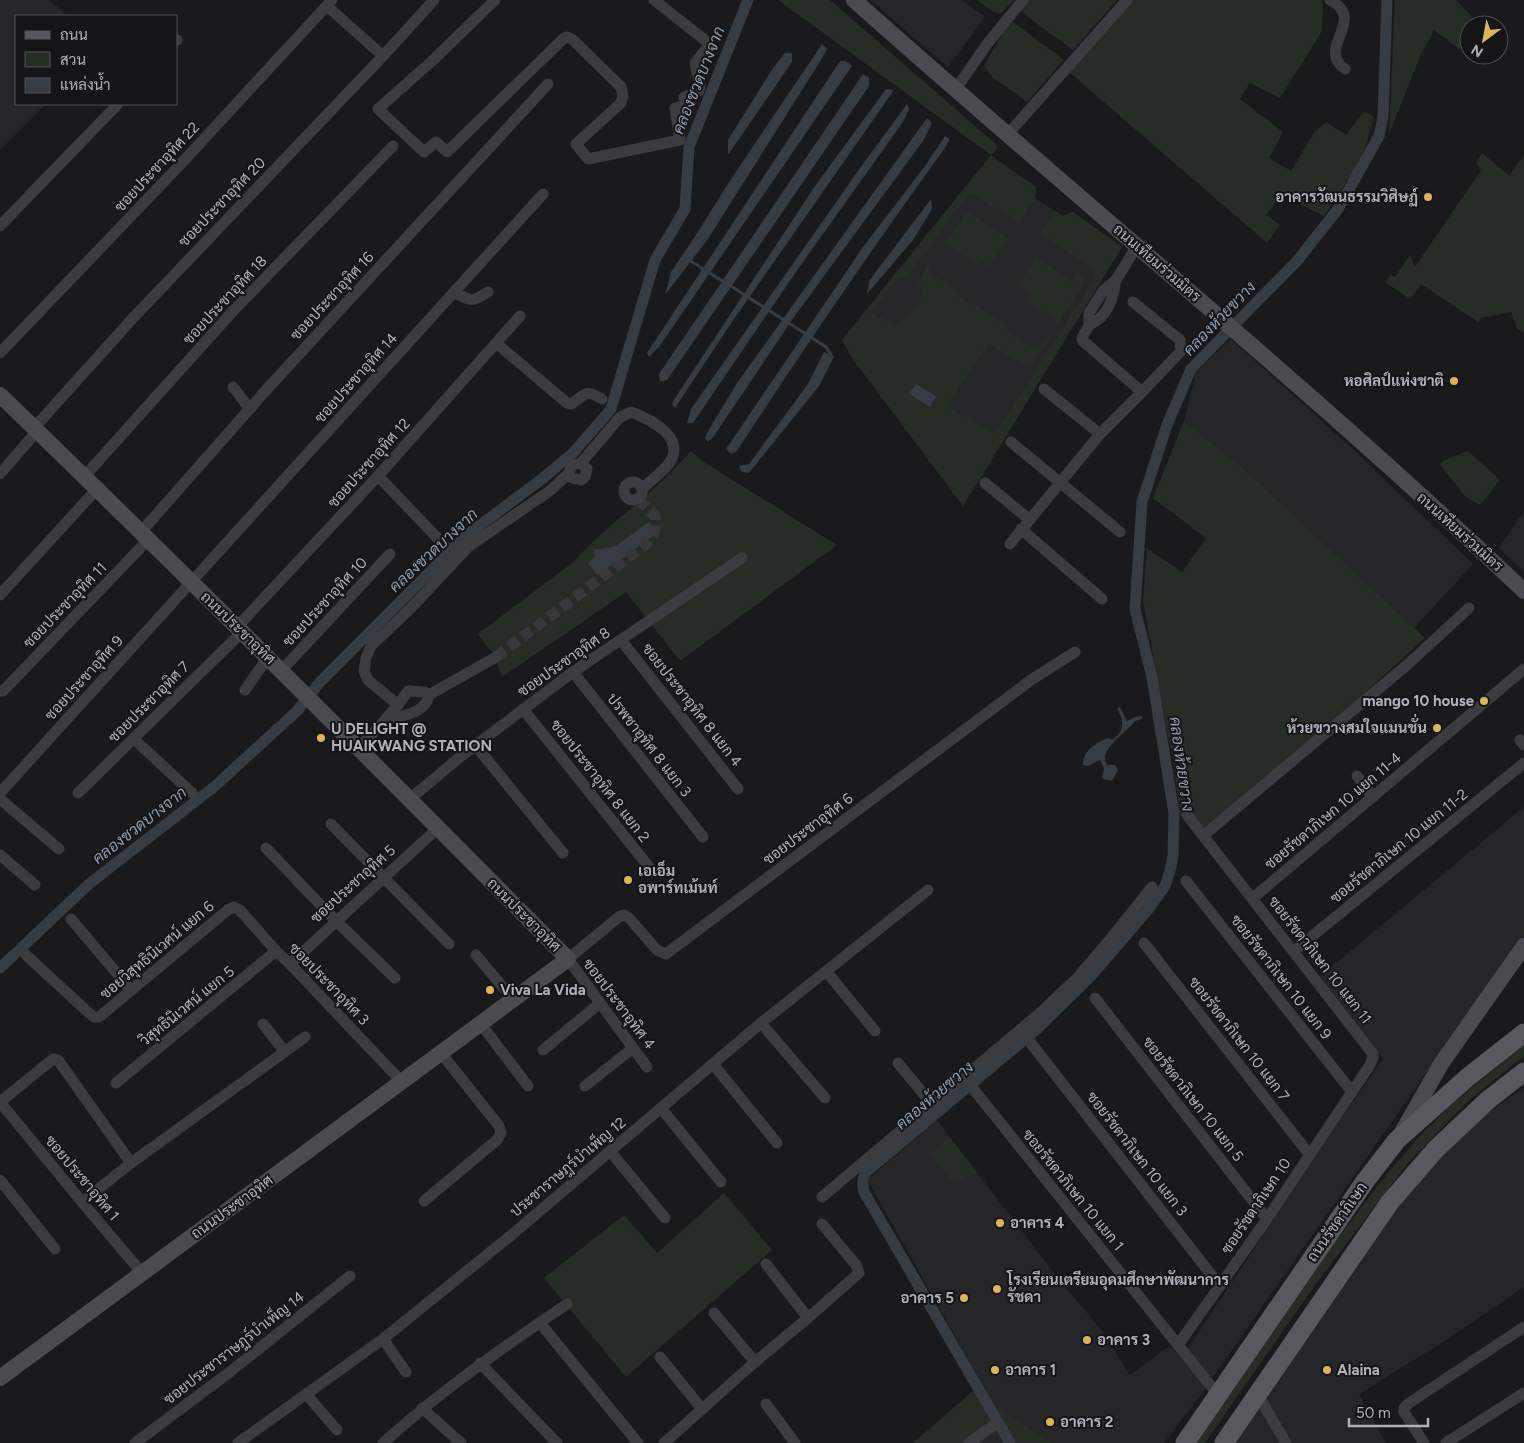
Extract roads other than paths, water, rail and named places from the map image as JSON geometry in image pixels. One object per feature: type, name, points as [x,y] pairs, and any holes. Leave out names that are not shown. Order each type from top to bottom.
[{"type":"main road","name":"ถนนเทียมร่วมมิตร","points":[[854,0],[1242,336],[1480,549],[1524,591]]},
{"type":"main road","name":"ถนนประชาอุทิศ","points":[[0,396],[268,657],[568,959],[0,1378]]},
{"type":"main road","points":[[1397,1140],[1441,1064],[1524,946]]},
{"type":"main road","name":"ถนนรัชดาภิเษก","points":[[1185,1443],[1366,1180],[1397,1140],[1468,1077],[1524,1033]]},
{"type":"main road","points":[[1224,1443],[1402,1187],[1436,1149],[1488,1100],[1524,1072]]},
{"type":"street","name":"ซอยประชาอุทิศ 20","points":[[0,474],[35,430],[133,318],[434,0]]},
{"type":"street","points":[[495,0],[432,61],[378,109],[424,152],[436,142],[447,152],[567,37],[623,91],[621,103],[576,144],[588,159],[680,140],[675,108],[687,105],[684,97],[699,91],[700,85],[695,64],[710,44],[657,1]]},
{"type":"street","points":[[956,90],[987,44],[1023,0]]},
{"type":"street","points":[[1008,134],[1127,0]]},
{"type":"street","points":[[1330,0],[1343,12],[1344,22],[1335,48],[1335,58],[1339,65],[1346,69]]},
{"type":"street","points":[[330,3],[383,56]]},
{"type":"street","name":"ซอยประชาอุทิศ 22","points":[[0,353],[178,167],[330,3]]},
{"type":"street","name":"ซอยประชาอุทิศ 16","points":[[144,536],[250,408],[548,84]]},
{"type":"street","points":[[2,219],[117,105]]},
{"type":"street","name":"ซอยประชาอุทิศ 18","points":[[83,478],[233,311],[393,146]]},
{"type":"street","name":"ซอยประชาอุทิศ 14","points":[[191,582],[543,194]]},
{"type":"street","points":[[1137,246],[1116,280],[1113,299],[1099,321],[1089,325],[1082,338],[1142,392]]},
{"type":"street","points":[[454,292],[471,301],[488,292]]},
{"type":"street","points":[[1010,544],[1100,434],[1181,351],[1180,340],[1133,302]]},
{"type":"street","name":"ซอยประชาอุทิศ 12","points":[[239,629],[520,316]]},
{"type":"street","points":[[496,344],[568,403],[571,404],[584,394],[589,393],[602,399]]},
{"type":"street","points":[[233,387],[250,408]]},
{"type":"street","points":[[1044,389],[1100,434]]},
{"type":"street","points":[[398,705],[368,680],[364,671],[366,658],[371,646],[413,606],[468,547],[551,490],[569,473],[572,464],[581,463],[620,417],[631,412],[644,417],[670,435],[674,447],[670,461],[640,496]]},
{"type":"street","points":[[1011,442],[1120,532]]},
{"type":"street","points":[[378,476],[448,548]]},
{"type":"street","points":[[984,483],[1030,520]]},
{"type":"street","points":[[0,595],[96,490]]},
{"type":"street","points":[[1021,530],[1102,599]]},
{"type":"street","name":"ซอยประชาอุทิศ 11","points":[[2,691],[144,536]]},
{"type":"street","name":"ซอยประชาอุทิศ 10","points":[[281,671],[390,554]]},
{"type":"street","name":"ซอยประชาอุทิศ 8","points":[[410,799],[458,758],[573,672],[742,558]]},
{"type":"street","name":"ซอยประชาอุทิศ 9","points":[[0,793],[191,582]]},
{"type":"street","points":[[1204,835],[1407,665],[1469,608]]},
{"type":"street","name":"ซอยประชาอุทิศ 7","points":[[78,793],[134,739],[239,629]]},
{"type":"street","name":"ซอยประชาอุทิศ 8 แยก 4","points":[[622,640],[738,789]]},
{"type":"street","name":"ซอยประชาอุทิศ 6","points":[[568,959],[620,916],[624,915],[629,918],[657,950],[666,954],[1031,680],[1075,652]]},
{"type":"street","points":[[245,690],[268,657]]},
{"type":"street","points":[[429,695],[496,657]]},
{"type":"street","name":"ซอยรัชดาภิเษก 10 แยก 11-4","points":[[1253,898],[1524,669]]},
{"type":"street","name":"ปรพชาอุทิศ 8 แยก 3","points":[[573,672],[702,837]]},
{"type":"street","points":[[359,748],[398,705],[408,691],[425,692],[429,695]]},
{"type":"street","points":[[385,720],[422,709],[428,703],[429,695]]},
{"type":"street","name":"ซอยประชาอุทิศ 8 แยก 2","points":[[523,709],[653,872]]},
{"type":"street","points":[[134,739],[192,793]]},
{"type":"street","points":[[476,746],[563,853]]},
{"type":"street","name":"ซอยรัชดาภิเษก 10 แยก 11-2","points":[[1294,951],[1524,763]]},
{"type":"street","points":[[1357,776],[1373,796]]},
{"type":"street","points":[[0,799],[59,849]]},
{"type":"street","name":"ซอยรัชดาภิเษก 10 แยก 11","points":[[1187,815],[1373,1054]]},
{"type":"street","points":[[331,824],[449,944]]},
{"type":"street","name":"ซอยประชาอุทิศ 5","points":[[290,964],[335,920],[438,828]]},
{"type":"street","points":[[266,848],[335,920],[395,978]]},
{"type":"street","points":[[0,855],[35,885]]},
{"type":"street","name":"ซอยรัชดาภิเษก 10 แยก 9","points":[[1186,881],[1352,1092]]},
{"type":"street","points":[[822,1196],[1040,1013],[1080,974],[1152,886]]},
{"type":"street","name":"ประชาราษฎร์บำเพ็ญ 12","points":[[238,1443],[251,1439],[306,1394],[383,1339],[509,1237],[761,1023],[928,890]]},
{"type":"street","name":"ซอยประชาอุทิศ 3","points":[[234,907],[240,910],[276,952],[290,964],[402,1082]]},
{"type":"street","name":"ซอยวิสุทธินิเวศน์ แยก 6","points":[[26,955],[89,1014],[99,1017],[229,909],[234,907]]},
{"type":"street","points":[[71,919],[131,990]]},
{"type":"street","name":"ซอยรัชดาภิเษก 10 แยก 7","points":[[1144,943],[1309,1154]]},
{"type":"street","name":"วิสุทธินิเวศน์ แยก 5","points":[[116,1083],[276,952]]},
{"type":"street","points":[[476,955],[513,999]]},
{"type":"street","name":"ซอยประชาอุทิศ 4","points":[[568,959],[599,1004],[648,1067]]},
{"type":"street","points":[[826,971],[875,1031]]},
{"type":"street","name":"ซอยรัชดาภิเษก 10 แยก 5","points":[[1095,998],[1267,1219]]},
{"type":"street","points":[[543,1050],[599,1004]]},
{"type":"street","points":[[480,1023],[528,1086]]},
{"type":"street","points":[[761,1023],[825,1098]]},
{"type":"street","points":[[263,1024],[285,1052]]},
{"type":"street","points":[[82,1202],[131,1163],[305,1037]]},
{"type":"street","name":"ซอยรัชดาภิเษก 10 แยก 3","points":[[1030,1042],[1220,1286]]},
{"type":"street","points":[[585,1086],[632,1048]]},
{"type":"street","points":[[424,1201],[497,1140],[501,1133],[499,1126],[441,1053]]},
{"type":"street","name":"ซอยรัชดาภิเษก 10","points":[[1178,1345],[1267,1219],[1370,1065],[1373,1054]]},
{"type":"street","points":[[0,1102],[52,1059],[58,1060],[131,1163]]},
{"type":"street","points":[[898,1062],[931,1103]]},
{"type":"street","points":[[713,1064],[776,1143]]},
{"type":"street","name":"ซอยรัชดาภิเษก 10 แยก 1","points":[[964,1077],[1178,1345]]},
{"type":"street","name":"ซอยประชาอุทิศ 1","points":[[0,1102],[142,1273]]},
{"type":"street","points":[[661,1108],[721,1182]]},
{"type":"street","points":[[610,1152],[665,1218]]},
{"type":"street","points":[[0,1180],[55,1249]]},
{"type":"street","points":[[664,1443],[754,1362],[808,1318],[858,1273],[856,1265],[822,1224]]},
{"type":"street","points":[[766,1264],[808,1318]]},
{"type":"street","name":"ซอยประชาราษฎร์บำเพ็ญ 14","points":[[135,1443],[227,1374],[350,1276]]},
{"type":"street","points":[[383,1443],[422,1408],[480,1363],[567,1304]]},
{"type":"street","points":[[714,1313],[754,1362]]},
{"type":"street","points":[[540,1322],[638,1443]]},
{"type":"street","points":[[1424,1443],[1404,1412],[1404,1408],[1408,1403],[1524,1327]]},
{"type":"street","points":[[383,1339],[406,1372]]},
{"type":"street","points":[[1178,1345],[1218,1395]]},
{"type":"street","points":[[660,1357],[702,1409]]},
{"type":"street","points":[[480,1363],[557,1443]]},
{"type":"street","points":[[1446,1443],[1524,1393]]},
{"type":"street","points":[[306,1394],[337,1430]]},
{"type":"street","points":[[1258,1395],[1286,1443]]},
{"type":"street","points":[[766,1404],[795,1443]]},
{"type":"street","points":[[422,1408],[461,1443]]},
{"type":"street","points":[[969,1443],[994,1425]]},
{"type":"water","points":[[822,44],[827,49],[821,60],[708,239],[665,295],[671,272]]},
{"type":"water","points":[[785,53],[792,53],[792,62],[728,155],[728,140],[773,68]]},
{"type":"water","points":[[840,61],[846,61],[852,66],[659,347],[649,357],[647,353]]},
{"type":"water","points":[[863,74],[869,78],[869,86],[667,380],[660,382],[659,374]]},
{"type":"water","points":[[886,89],[894,90],[732,322],[675,408],[672,404],[677,395],[815,186]]},
{"type":"water","points":[[907,104],[909,109],[903,122],[798,269],[693,423],[687,423],[691,409]]},
{"type":"water","points":[[927,118],[932,123],[923,141],[794,317],[714,436],[708,442],[705,438],[708,431],[737,383]]},
{"type":"water","points":[[945,136],[950,139],[945,148],[839,298],[737,451],[731,454],[726,449],[863,247],[925,166]]},
{"type":"water","points":[[931,199],[932,209],[913,240],[867,294],[869,281]]},
{"type":"water","points":[[824,352],[834,357],[819,386],[749,473],[742,472],[739,466],[749,464],[808,384]]},
{"type":"water","points":[[916,384],[936,396],[930,407],[909,394]]},
{"type":"water","points":[[649,522],[658,532],[597,575],[588,563],[595,557],[594,550],[616,546]]},
{"type":"water","points":[[1120,707],[1127,721],[1142,716],[1142,719],[1135,721],[1109,747],[1106,753],[1107,765],[1115,765],[1118,770],[1112,781],[1103,779],[1104,768],[1100,760],[1088,766],[1083,765],[1083,760],[1095,744],[1109,738],[1112,740],[1119,733],[1122,721],[1117,708]]},
{"type":"waterway","name":"คลองชวดบางจาก","points":[[0,968],[89,884],[214,787],[297,711],[320,682],[467,535],[542,479],[574,452],[611,409],[655,260],[685,209],[689,147],[748,0]]},
{"type":"waterway","name":"คลองห้วยขวาง","points":[[1010,1443],[864,1192],[863,1179],[866,1172],[1037,1029],[1092,975],[1147,911],[1165,886],[1173,856],[1174,813],[1152,677],[1135,609],[1142,502],[1167,425],[1191,369],[1297,261],[1338,209],[1379,136],[1383,117],[1387,0]]},
{"type":"waterway","points":[[689,260],[724,282]]},
{"type":"waterway","points":[[729,285],[826,347],[831,355]]},
{"type":"tunnel","points":[[496,657],[646,544],[655,530],[655,516],[641,502]]},
{"type":"place","name":"อาคารวัฒนธรรมวิศิษฏ์","points":[[1428,197]]},
{"type":"place","name":"หอศิลป์แห่งชาติ","points":[[1454,381]]},
{"type":"place","name":"mango 10 house","points":[[1484,701]]},
{"type":"place","name":"ห้วยขวางสมใจแมนชั่น","points":[[1437,728]]},
{"type":"place","name":"U DELIGHT @ HUAIKWANG STATION","points":[[321,738]]},
{"type":"place","name":"เอเอ็ม อพาร์ทเม้นท์","points":[[628,880]]},
{"type":"place","name":"Viva La Vida","points":[[490,990]]},
{"type":"place","name":"อาคาร 4","points":[[1000,1223]]},
{"type":"place","name":"โรงเรียนเตรียมอุดมศึกษาพัฒนาการ รัชดา","points":[[997,1289]]},
{"type":"place","name":"อาคาร 5","points":[[964,1298]]},
{"type":"place","name":"อาคาร 3","points":[[1087,1340]]},
{"type":"place","name":"อาคาร 1","points":[[995,1370]]},
{"type":"place","name":"Alaina","points":[[1327,1370]]},
{"type":"place","name":"อาคาร 2","points":[[1050,1422]]}]
